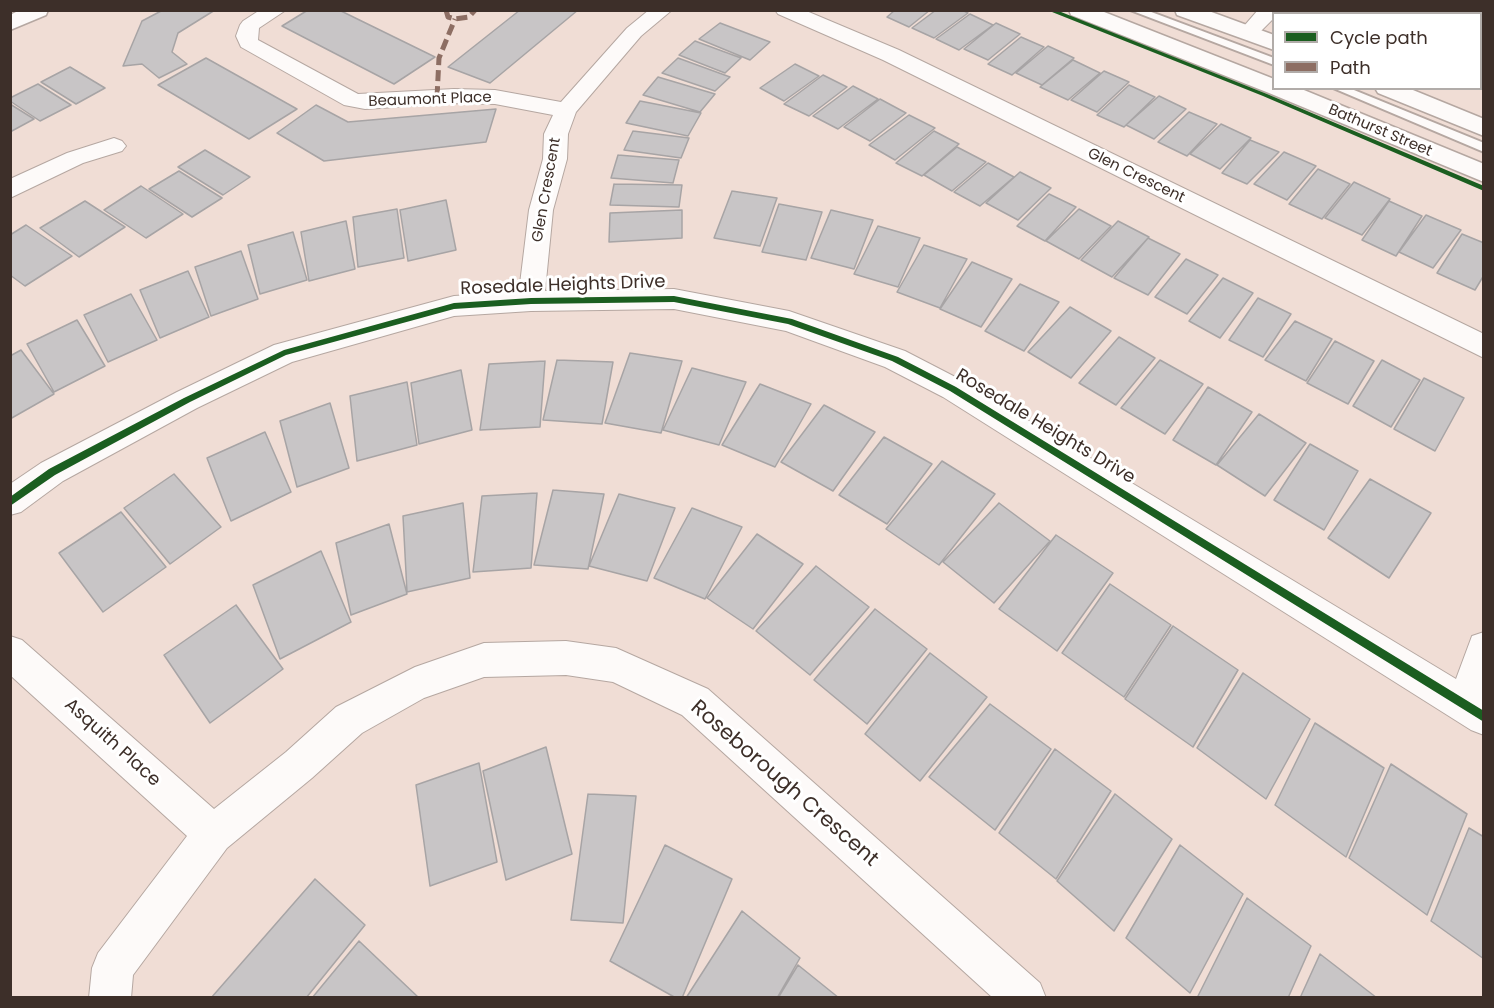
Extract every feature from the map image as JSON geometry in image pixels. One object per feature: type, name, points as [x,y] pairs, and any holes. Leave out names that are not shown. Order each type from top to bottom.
[{"type":"main road","points":[[10,24],[38,10]]},
{"type":"main road","name":"Bathurst Street","points":[[1079,10],[1272,87]]},
{"type":"main road","points":[[1185,10],[1272,43]]},
{"type":"main road","name":"Bathurst Street","points":[[1280,90],[1484,174]]},
{"type":"main road","points":[[1391,90],[1484,128]]},
{"type":"street","name":"Beaumont Place","points":[[276,10],[250,25],[246,36],[248,43],[352,100],[365,102],[454,96],[495,97],[566,110]]},
{"type":"street","name":"Glen Crescent","points":[[531,301],[541,210],[555,159],[556,134],[566,110],[634,32],[662,10]]},
{"type":"street","name":"Glen Crescent","points":[[785,10],[891,55],[1484,347]]},
{"type":"street","points":[[1248,33],[1270,10]]},
{"type":"street","points":[[10,190],[75,158],[114,146]]},
{"type":"street","name":"Rosedale Heights Drive","points":[[10,502],[62,467],[187,400],[284,353],[454,306],[531,301],[674,299],[789,321],[895,359],[953,389],[1474,711]]},
{"type":"street","points":[[1474,711],[1484,648]]},
{"type":"street","name":"Asquith Place","points":[[10,652],[213,834]]},
{"type":"street","name":"Roseborough Crescent","points":[[110,998],[113,968],[213,834],[299,765],[349,720],[415,684],[484,660],[566,658],[616,665],[695,702],[1025,998]]},
{"type":"lane","points":[[1135,10],[1272,61]]},
{"type":"lane","points":[[1343,90],[1484,148]]},
{"type":"building","points":[[163,10],[215,10],[178,33],[172,52],[187,64],[159,78],[142,64],[123,66],[142,21]]},
{"type":"building","points":[[308,10],[339,10],[435,57],[394,84],[282,26]]},
{"type":"building","points":[[520,10],[578,10],[490,83],[448,67]]},
{"type":"building","points":[[895,10],[930,10],[909,27],[887,17]]},
{"type":"building","points":[[936,10],[962,10],[968,13],[934,38],[912,28]]},
{"type":"building","points":[[1347,10],[1477,10],[1482,12],[1346,12]]},
{"type":"building","points":[[1482,12],[1484,13],[1484,87],[1482,86]]},
{"type":"building","points":[[970,14],[993,25],[959,50],[936,39]]},
{"type":"building","points":[[720,23],[770,42],[750,60],[699,39]]},
{"type":"building","points":[[996,23],[1020,34],[988,60],[964,49]]},
{"type":"building","points":[[1021,37],[1044,47],[1012,75],[988,64]]},
{"type":"building","points":[[695,41],[741,58],[725,73],[679,55]]},
{"type":"building","points":[[1048,46],[1074,58],[1042,85],[1016,73]]},
{"type":"building","points":[[206,58],[297,109],[249,139],[158,85]]},
{"type":"building","points":[[678,58],[730,77],[715,91],[662,73]]},
{"type":"building","points":[[1073,60],[1100,73],[1068,100],[1040,87]]},
{"type":"building","points":[[795,64],[819,76],[784,101],[760,88]]},
{"type":"building","points":[[70,67],[105,88],[76,104],[41,82]]},
{"type":"building","points":[[1104,71],[1129,82],[1097,112],[1071,100]]},
{"type":"building","points":[[823,75],[847,87],[809,116],[784,104]]},
{"type":"building","points":[[658,77],[715,94],[700,112],[643,95]]},
{"type":"building","points":[[38,84],[71,105],[40,121],[10,101],[10,98]]},
{"type":"building","points":[[1129,85],[1155,97],[1124,127],[1097,115]]},
{"type":"building","points":[[853,86],[878,99],[838,129],[813,116]]},
{"type":"building","points":[[1159,96],[1186,109],[1154,139],[1126,125]]},
{"type":"building","points":[[880,99],[906,113],[870,141],[844,127]]},
{"type":"building","points":[[640,101],[701,113],[688,136],[626,123]]},
{"type":"building","points":[[10,104],[34,119],[10,132]]},
{"type":"building","points":[[316,105],[348,122],[496,109],[486,142],[324,161],[277,133]]},
{"type":"building","points":[[1189,112],[1217,124],[1187,156],[1158,142]]},
{"type":"building","points":[[909,115],[935,128],[895,160],[869,145]]},
{"type":"building","points":[[1221,124],[1251,138],[1220,169],[1190,154]]},
{"type":"building","points":[[633,131],[689,138],[681,158],[624,150]]},
{"type":"building","points":[[934,131],[959,144],[922,176],[896,163]]},
{"type":"building","points":[[1250,140],[1279,152],[1247,184],[1222,173]]},
{"type":"building","points":[[957,147],[986,162],[952,191],[924,175]]},
{"type":"building","points":[[205,150],[250,177],[223,195],[178,167]]},
{"type":"building","points":[[1284,152],[1316,166],[1287,200],[1254,184]]},
{"type":"building","points":[[618,155],[679,160],[673,183],[611,178]]},
{"type":"building","points":[[988,163],[1014,177],[980,206],[954,192]]},
{"type":"building","points":[[1318,169],[1350,184],[1322,219],[1289,204]]},
{"type":"building","points":[[179,171],[222,198],[192,217],[149,189]]},
{"type":"building","points":[[1020,172],[1051,188],[1018,220],[986,203]]},
{"type":"building","points":[[1354,182],[1390,199],[1362,235],[1325,218]]},
{"type":"building","points":[[614,184],[682,185],[679,207],[610,205]]},
{"type":"building","points":[[141,186],[183,214],[146,238],[104,210]]},
{"type":"building","points":[[732,191],[777,198],[760,246],[714,238]]},
{"type":"building","points":[[1049,194],[1076,207],[1045,241],[1017,226]]},
{"type":"building","points":[[446,200],[456,250],[408,261],[400,210]]},
{"type":"building","points":[[85,201],[125,227],[79,257],[40,228]]},
{"type":"building","points":[[1389,201],[1422,216],[1396,256],[1362,240]]},
{"type":"building","points":[[779,204],[822,212],[806,260],[762,252]]},
{"type":"building","points":[[397,209],[404,258],[358,267],[353,217]]},
{"type":"building","points":[[1079,209],[1111,226],[1079,259],[1046,241]]},
{"type":"building","points":[[682,210],[682,238],[609,242],[610,213]]},
{"type":"building","points":[[831,210],[873,220],[854,269],[811,258]]},
{"type":"building","points":[[1426,215],[1461,230],[1433,268],[1399,252]]},
{"type":"building","points":[[346,221],[355,269],[309,281],[301,232]]},
{"type":"building","points":[[1118,221],[1149,237],[1112,277],[1081,260]]},
{"type":"building","points":[[26,225],[72,256],[25,286],[10,275],[10,235]]},
{"type":"building","points":[[878,226],[920,238],[898,287],[854,274]]},
{"type":"building","points":[[293,232],[307,280],[260,294],[248,245]]},
{"type":"building","points":[[1462,234],[1484,243],[1484,275],[1475,290],[1437,273]]},
{"type":"building","points":[[1148,238],[1180,254],[1148,295],[1114,278]]},
{"type":"building","points":[[924,245],[967,259],[940,308],[897,292]]},
{"type":"building","points":[[241,251],[258,299],[211,316],[195,267]]},
{"type":"building","points":[[1186,259],[1218,275],[1187,314],[1155,297]]},
{"type":"building","points":[[972,262],[1012,279],[981,327],[940,309]]},
{"type":"building","points":[[188,271],[209,317],[160,338],[140,290]]},
{"type":"building","points":[[1223,278],[1253,293],[1220,338],[1189,321]]},
{"type":"building","points":[[1020,284],[1059,302],[1024,351],[985,331]]},
{"type":"building","points":[[131,294],[157,340],[108,362],[84,315]]},
{"type":"building","points":[[1258,298],[1291,314],[1263,357],[1229,340]]},
{"type":"building","points":[[1070,307],[1111,331],[1071,378],[1028,352]]},
{"type":"building","points":[[77,320],[105,366],[54,392],[27,344]]},
{"type":"building","points":[[1295,321],[1332,339],[1306,381],[1265,360]]},
{"type":"building","points":[[1119,337],[1155,358],[1116,405],[1079,383]]},
{"type":"building","points":[[1335,341],[1374,361],[1348,404],[1307,383]]},
{"type":"building","points":[[21,350],[54,394],[10,419],[10,356]]},
{"type":"building","points":[[630,353],[682,361],[661,433],[605,423]]},
{"type":"building","points":[[557,360],[613,362],[602,424],[543,420]]},
{"type":"building","points":[[1160,360],[1203,384],[1165,434],[1121,408]]},
{"type":"building","points":[[1382,360],[1420,380],[1391,427],[1353,406]]},
{"type":"building","points":[[545,361],[540,427],[480,430],[489,364]]},
{"type":"building","points":[[692,368],[746,382],[719,445],[663,430]]},
{"type":"building","points":[[461,370],[472,430],[419,444],[411,383]]},
{"type":"building","points":[[1424,378],[1464,398],[1435,451],[1394,429]]},
{"type":"building","points":[[407,382],[417,445],[357,461],[350,396]]},
{"type":"building","points":[[760,384],[811,404],[775,467],[722,445]]},
{"type":"building","points":[[1208,387],[1252,412],[1216,465],[1173,440]]},
{"type":"building","points":[[330,403],[349,468],[297,487],[280,421]]},
{"type":"building","points":[[824,405],[875,432],[833,491],[781,462]]},
{"type":"building","points":[[1259,414],[1306,443],[1265,496],[1217,465]]},
{"type":"building","points":[[265,432],[291,492],[231,521],[207,458]]},
{"type":"building","points":[[884,437],[932,464],[887,524],[839,495]]},
{"type":"building","points":[[1310,444],[1358,471],[1324,530],[1274,500]]},
{"type":"building","points":[[942,461],[995,494],[939,565],[886,529]]},
{"type":"building","points":[[174,474],[221,527],[170,564],[124,508]]},
{"type":"building","points":[[1370,479],[1431,513],[1389,578],[1328,538]]},
{"type":"building","points":[[553,490],[604,494],[588,569],[534,565]]},
{"type":"building","points":[[537,493],[531,568],[473,572],[482,496]]},
{"type":"building","points":[[619,494],[675,508],[647,581],[589,566]]},
{"type":"building","points":[[463,503],[470,578],[407,592],[403,516]]},
{"type":"building","points":[[999,503],[1050,541],[994,603],[943,562]]},
{"type":"building","points":[[692,508],[742,527],[705,599],[654,578]]},
{"type":"building","points":[[121,512],[166,567],[103,612],[59,553]]},
{"type":"building","points":[[389,524],[407,594],[351,615],[336,543]]},
{"type":"building","points":[[757,534],[803,564],[753,629],[707,598]]},
{"type":"building","points":[[1056,535],[1113,573],[1057,651],[999,609]]},
{"type":"building","points":[[321,551],[351,622],[280,659],[253,585]]},
{"type":"building","points":[[816,566],[869,607],[810,675],[756,631]]},
{"type":"building","points":[[1110,584],[1171,625],[1124,697],[1062,653]]},
{"type":"building","points":[[236,605],[283,669],[210,723],[164,655]]},
{"type":"building","points":[[875,609],[927,649],[867,724],[814,680]]},
{"type":"building","points":[[1173,626],[1238,670],[1193,747],[1125,699]]},
{"type":"building","points":[[930,653],[987,697],[920,781],[865,734]]},
{"type":"building","points":[[1243,673],[1310,719],[1266,799],[1197,748]]},
{"type":"building","points":[[990,704],[1051,749],[995,830],[929,777]]},
{"type":"building","points":[[1315,723],[1384,768],[1346,857],[1275,805]]},
{"type":"building","points":[[546,747],[572,854],[506,880],[483,771]]},
{"type":"building","points":[[1055,749],[1111,791],[1056,879],[999,833]]},
{"type":"building","points":[[479,763],[497,862],[430,886],[416,785]]},
{"type":"building","points":[[1391,764],[1467,814],[1427,915],[1349,858]]},
{"type":"building","points":[[588,794],[636,796],[623,923],[571,920]]},
{"type":"building","points":[[1115,794],[1172,839],[1114,931],[1057,881]]},
{"type":"building","points":[[1469,828],[1484,837],[1484,959],[1431,921]]},
{"type":"building","points":[[665,845],[732,879],[682,998],[676,998],[610,961]]},
{"type":"building","points":[[1180,845],[1243,894],[1190,993],[1126,938]]},
{"type":"building","points":[[315,879],[365,925],[306,998],[211,998]]},
{"type":"building","points":[[1247,898],[1311,946],[1288,998],[1197,998]]},
{"type":"building","points":[[742,911],[800,958],[777,998],[686,998]]},
{"type":"building","points":[[359,941],[418,997],[312,998]]},
{"type":"building","points":[[1320,954],[1377,998],[1300,998]]},
{"type":"building","points":[[798,965],[839,998],[778,998]]},
{"type":"marked path","points":[[446,10],[448,17],[455,19],[469,17],[475,10]]},
{"type":"marked path","points":[[437,97],[439,58],[455,19]]},
{"type":"cycle path","points":[[1050,10],[1265,95],[1484,189]]},
{"type":"cycle path","points":[[10,502],[52,472],[187,400],[284,353],[454,306],[531,301],[674,299],[789,321],[895,359],[953,389],[1484,717]]}]
